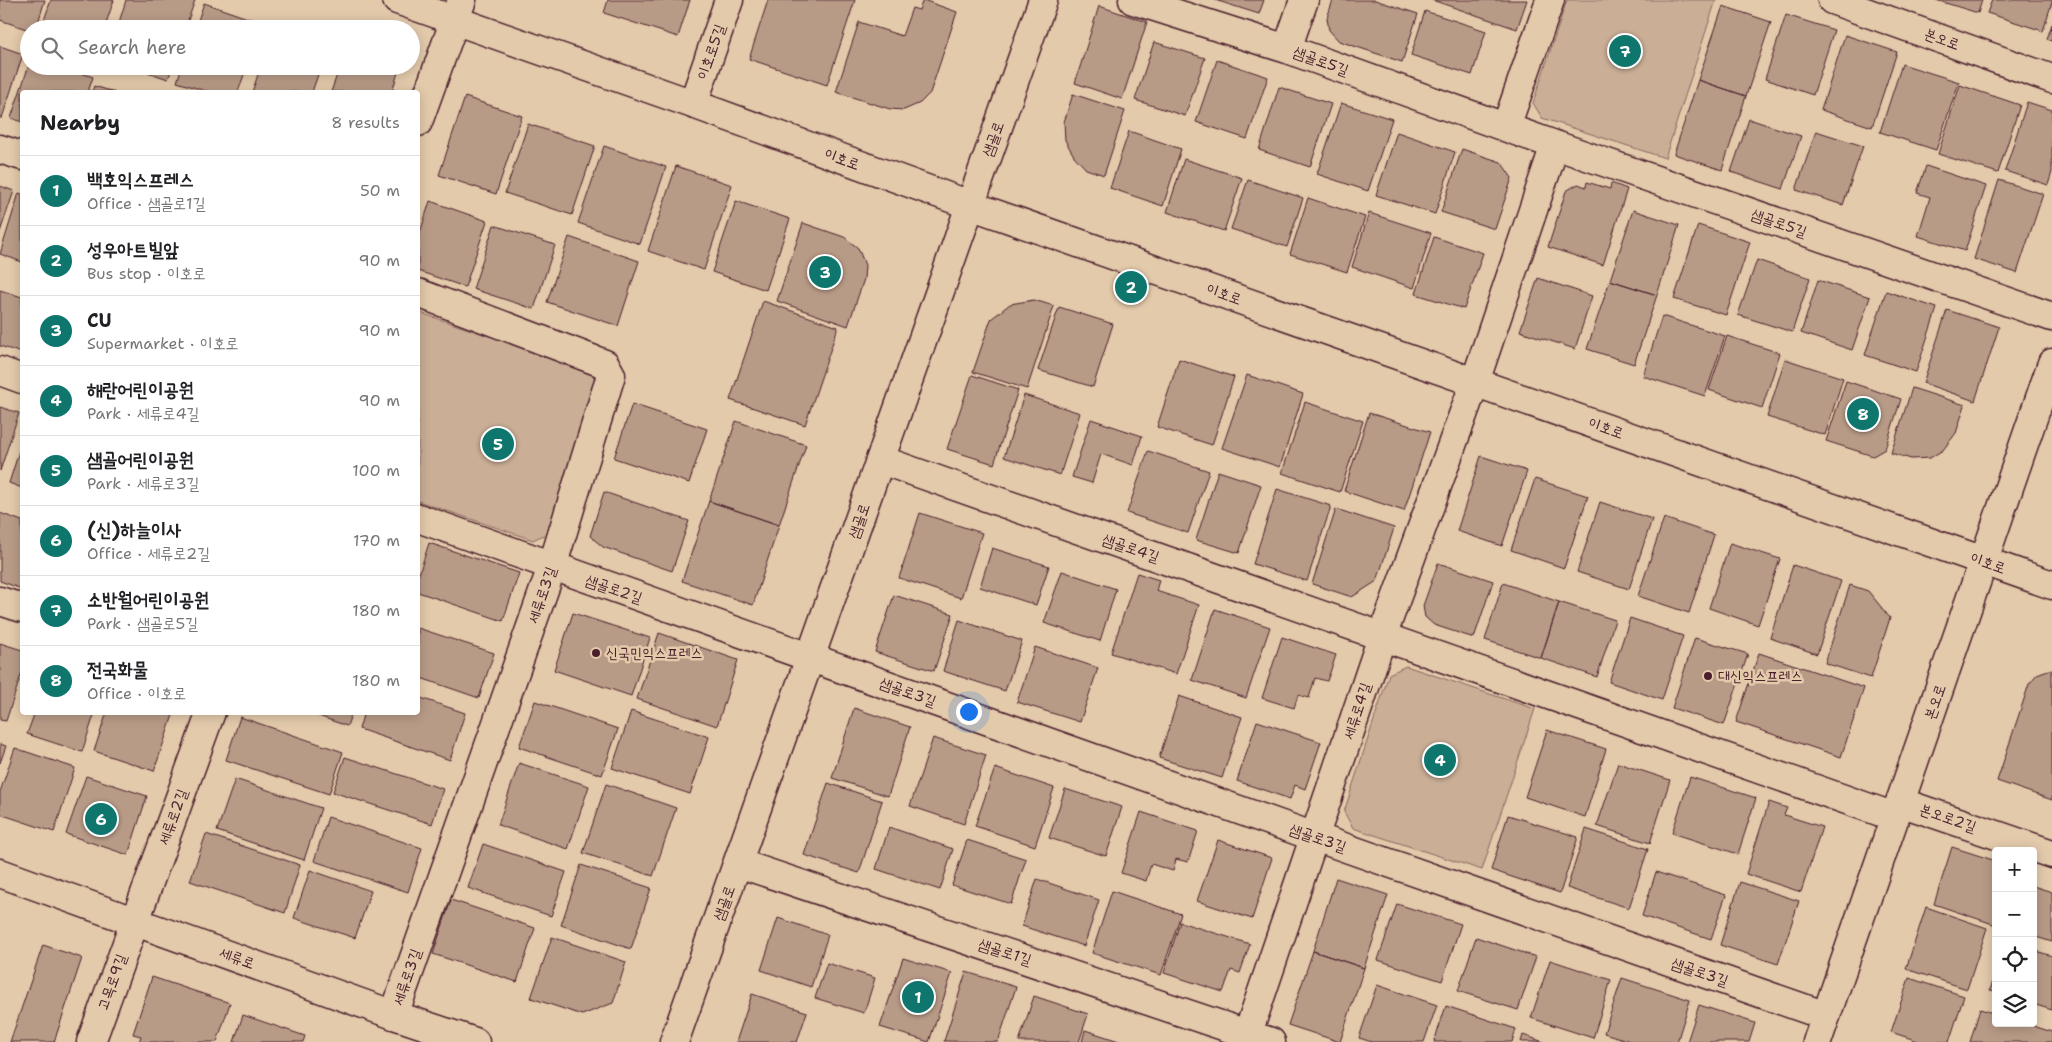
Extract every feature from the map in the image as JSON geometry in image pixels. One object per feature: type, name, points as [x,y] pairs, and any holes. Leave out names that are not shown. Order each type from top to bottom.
[{"type":"street","name":"이호로","points":[[397,0],[459,10],[693,104],[970,205],[2052,585]]},
{"type":"street","name":"이호로5길","points":[[693,104],[730,0]]},
{"type":"street","name":"샘골로","points":[[674,1042],[1043,0]]},
{"type":"street","name":"샘골로5길","points":[[1133,0],[1287,49],[1555,145],[2052,317]]},
{"type":"street","points":[[1287,49],[1304,0]]},
{"type":"street","points":[[1506,127],[1550,0]]},
{"type":"street","name":"본오로","points":[[1832,0],[2052,78]]},
{"type":"street","points":[[420,117],[459,10]]},
{"type":"street","name":"세류로4길","points":[[1255,1039],[1315,837],[1382,637],[1475,382],[1555,145]]},
{"type":"street","points":[[0,149],[20,155]]},
{"type":"street","name":"세류로3길","points":[[394,1015],[552,567],[611,375],[605,364],[420,294]]},
{"type":"street","name":"본오로","points":[[1818,1042],[2052,363]]},
{"type":"street","points":[[0,371],[20,378]]},
{"type":"street","name":"샘골로4길","points":[[880,460],[1382,637],[1898,810]]},
{"type":"street","name":"샘골로2길","points":[[420,519],[811,658]]},
{"type":"street","points":[[0,601],[20,607]]},
{"type":"street","name":"샘골로3길","points":[[811,658],[1826,1016]]},
{"type":"street","name":"세류로2길","points":[[134,921],[210,715]]},
{"type":"street","name":"본오로2길","points":[[1898,810],[2052,854]]},
{"type":"street","name":"샘골로1길","points":[[738,863],[1255,1039]]},
{"type":"street","name":"세류로","points":[[0,873],[394,1015],[475,1042]]},
{"type":"street","name":"고목로9길","points":[[90,1042],[134,921]]},
{"type":"shaded area","points":[[1567,0],[1716,0],[1665,158],[1542,118],[1533,103]]},
{"type":"shaded area","points":[[420,313],[590,370],[598,386],[550,532],[533,540],[420,502]]},
{"type":"shaded area","points":[[1406,666],[1535,709],[1482,870],[1353,828],[1344,812],[1389,674]]},
{"type":"building","points":[[0,0],[45,0],[39,20],[20,20],[20,27],[0,20]]},
{"type":"building","points":[[51,0],[114,0],[107,20],[44,20]]},
{"type":"building","points":[[126,0],[195,0],[188,20],[120,20]]},
{"type":"building","points":[[608,0],[690,0],[678,37],[604,13]]},
{"type":"building","points":[[768,0],[855,0],[827,85],[749,59]]},
{"type":"building","points":[[923,0],[957,12],[930,93],[920,103],[904,110],[890,109],[836,92],[859,22],[902,36],[912,8],[919,10]]},
{"type":"building","points":[[1215,0],[1264,0],[1259,14]]},
{"type":"building","points":[[1333,0],[1375,0],[1418,14],[1402,62],[1339,41],[1329,30],[1327,18]]},
{"type":"building","points":[[1432,0],[1527,0],[1517,29]]},
{"type":"building","points":[[1936,0],[1982,0],[1978,13]]},
{"type":"building","points":[[1992,0],[2052,0],[2052,2],[2043,31],[1987,13]]},
{"type":"building","points":[[204,3],[253,20],[198,20]]},
{"type":"building","points":[[1099,6],[1147,22],[1122,99],[1075,83]]},
{"type":"building","points":[[1723,6],[1771,22],[1746,96],[1698,80]]},
{"type":"building","points":[[1425,11],[1486,31],[1472,75],[1411,55]]},
{"type":"building","points":[[1786,15],[1834,30],[1813,95],[1765,79]]},
{"type":"building","points":[[2052,24],[2052,41],[2047,39]]},
{"type":"building","points":[[1845,35],[1897,52],[1872,127],[1821,110]]},
{"type":"building","points":[[1154,42],[1205,58],[1185,116],[1135,100]]},
{"type":"building","points":[[0,46],[20,53],[20,63],[2,118],[0,118]]},
{"type":"building","points":[[1217,60],[1268,77],[1247,139],[1196,122]]},
{"type":"building","points":[[1902,64],[1959,82],[1936,150],[1880,132]]},
{"type":"building","points":[[26,75],[87,75],[93,77],[89,90],[21,90]]},
{"type":"building","points":[[156,75],[170,75],[168,79]]},
{"type":"building","points":[[179,75],[244,75],[239,90],[203,90],[177,82]]},
{"type":"building","points":[[258,75],[318,75],[313,90],[253,90]]},
{"type":"building","points":[[337,75],[397,75],[393,90],[332,90]]},
{"type":"building","points":[[1698,80],[1746,96],[1722,170],[1674,154]]},
{"type":"building","points":[[1960,85],[2020,105],[1998,173],[1938,154]]},
{"type":"building","points":[[94,86],[107,90],[93,90]]},
{"type":"building","points":[[1279,87],[1331,104],[1310,167],[1259,150]]},
{"type":"building","points":[[20,92],[20,121],[11,118]]},
{"type":"building","points":[[1073,94],[1125,111],[1104,175],[1086,169],[1074,156],[1065,140],[1064,122]]},
{"type":"building","points":[[465,97],[522,116],[496,194],[439,175]]},
{"type":"building","points":[[2027,102],[2052,110],[2052,172],[2048,185],[2005,171]]},
{"type":"building","points":[[1341,103],[1392,119],[1368,191],[1317,174]]},
{"type":"building","points":[[1749,119],[1801,136],[1783,189],[1731,172]]},
{"type":"building","points":[[528,124],[595,146],[572,215],[505,193]]},
{"type":"building","points":[[1129,131],[1181,149],[1163,206],[1110,188]]},
{"type":"building","points":[[1816,131],[1863,146],[1843,205],[1796,190]]},
{"type":"building","points":[[1397,132],[1455,152],[1435,214],[1376,195]]},
{"type":"building","points":[[604,146],[666,167],[640,244],[578,223]]},
{"type":"building","points":[[1462,149],[1501,162],[1512,178],[1495,229],[1441,212]]},
{"type":"building","points":[[1184,159],[1242,178],[1224,231],[1167,212]]},
{"type":"building","points":[[676,166],[732,185],[704,270],[648,251]]},
{"type":"building","points":[[1926,166],[1986,186],[1965,251],[1918,236],[1930,197],[1917,193]]},
{"type":"building","points":[[1248,180],[1303,198],[1287,247],[1231,229]]},
{"type":"building","points":[[1999,180],[2043,194],[2017,273],[1974,259]]},
{"type":"building","points":[[1587,182],[1610,189],[1611,183],[1627,189],[1603,265],[1548,247],[1566,191],[1578,184],[1586,187]]},
{"type":"building","points":[[0,186],[14,191],[0,232]]},
{"type":"building","points":[[19,193],[20,261],[0,254]]},
{"type":"building","points":[[1308,198],[1365,217],[1347,272],[1290,254]]},
{"type":"building","points":[[430,201],[487,221],[465,287],[420,272],[420,233]]},
{"type":"building","points":[[736,201],[790,219],[766,290],[712,272]]},
{"type":"building","points":[[1633,210],[1679,225],[1657,295],[1610,280]]},
{"type":"building","points":[[1369,213],[1431,233],[1414,288],[1352,267]]},
{"type":"building","points":[[803,223],[844,237],[858,248],[865,265],[864,279],[848,326],[777,301]]},
{"type":"building","points":[[494,225],[555,245],[534,309],[473,289]]},
{"type":"building","points":[[1698,225],[1750,242],[1726,315],[1674,299]]},
{"type":"building","points":[[569,237],[639,261],[618,326],[547,302]]},
{"type":"building","points":[[1434,237],[1483,253],[1464,309],[1416,294]]},
{"type":"building","points":[[1757,260],[1810,278],[1792,332],[1738,315]]},
{"type":"building","points":[[1538,278],[1592,296],[1575,349],[1520,331]]},
{"type":"building","points":[[1610,280],[1657,295],[1634,364],[1587,349]]},
{"type":"building","points":[[1818,280],[1870,297],[1852,350],[1801,333]]},
{"type":"building","points":[[0,290],[20,296],[20,352],[0,346]]},
{"type":"building","points":[[1886,291],[1937,308],[1916,372],[1865,355]]},
{"type":"building","points":[[1034,300],[1054,306],[1027,389],[973,372],[991,319],[1010,304]]},
{"type":"building","points":[[763,301],[838,327],[805,425],[730,400]]},
{"type":"building","points":[[1059,307],[1113,324],[1093,387],[1038,370]]},
{"type":"building","points":[[1947,310],[1999,327],[1975,401],[1923,383]]},
{"type":"building","points":[[1662,316],[1725,336],[1705,396],[1643,376]]},
{"type":"building","points":[[1727,336],[1780,353],[1762,408],[1709,390]]},
{"type":"building","points":[[1179,359],[1234,377],[1212,445],[1157,427]]},
{"type":"building","points":[[1785,359],[1843,378],[1825,435],[1767,417]]},
{"type":"building","points":[[972,375],[1018,390],[994,464],[947,449]]},
{"type":"building","points":[[1247,375],[1303,394],[1280,467],[1222,448]]},
{"type":"building","points":[[1846,381],[1901,399],[1885,449],[1873,456],[1826,441]]},
{"type":"building","points":[[1912,388],[1965,405],[1956,433],[1943,450],[1930,458],[1911,459],[1891,453]]},
{"type":"building","points":[[1024,395],[1080,413],[1060,475],[1004,457]]},
{"type":"building","points":[[1305,402],[1363,421],[1340,492],[1282,473]]},
{"type":"building","points":[[632,404],[707,429],[689,483],[614,458]]},
{"type":"building","points":[[0,407],[19,413],[0,471]]},
{"type":"building","points":[[1369,413],[1430,432],[1404,511],[1344,491]]},
{"type":"building","points":[[1091,419],[1142,436],[1133,465],[1101,454],[1092,483],[1072,477]]},
{"type":"building","points":[[736,421],[806,445],[779,525],[709,501]]},
{"type":"building","points":[[20,448],[20,487],[9,483]]},
{"type":"building","points":[[1148,451],[1209,471],[1188,533],[1127,513]]},
{"type":"building","points":[[1481,456],[1527,471],[1502,546],[1457,531]]},
{"type":"building","points":[[1218,471],[1261,485],[1239,553],[1196,540]]},
{"type":"building","points":[[1535,479],[1588,496],[1564,568],[1511,550]]},
{"type":"building","points":[[1277,489],[1331,506],[1307,581],[1253,564]]},
{"type":"building","points":[[604,492],[689,521],[672,571],[603,547],[590,536]]},
{"type":"building","points":[[709,501],[779,525],[753,605],[682,581]]},
{"type":"building","points":[[1600,502],[1652,519],[1629,589],[1577,572]]},
{"type":"building","points":[[1336,509],[1394,528],[1377,581],[1352,597],[1312,584]]},
{"type":"building","points":[[0,513],[20,520],[20,588],[0,581]]},
{"type":"building","points":[[920,513],[982,533],[961,598],[899,578]]},
{"type":"building","points":[[1664,518],[1714,535],[1689,613],[1638,596]]},
{"type":"building","points":[[429,543],[519,573],[503,621],[420,593],[420,571]]},
{"type":"building","points":[[1730,543],[1780,559],[1758,625],[1709,608]]},
{"type":"building","points":[[992,548],[1049,566],[1036,605],[980,587]]},
{"type":"building","points":[[1438,563],[1493,581],[1474,638],[1434,625],[1425,617],[1423,606]]},
{"type":"building","points":[[1793,565],[1841,581],[1817,654],[1770,638]]},
{"type":"building","points":[[1062,571],[1116,589],[1100,641],[1044,623]]},
{"type":"building","points":[[1137,573],[1159,580],[1156,591],[1199,605],[1176,674],[1111,653]]},
{"type":"building","points":[[1503,583],[1559,602],[1541,658],[1485,640]]},
{"type":"building","points":[[1850,585],[1868,591],[1890,618],[1871,678],[1825,663]]},
{"type":"building","points":[[894,595],[953,614],[934,671],[875,652]]},
{"type":"building","points":[[1559,602],[1615,620],[1597,677],[1541,658]]},
{"type":"building","points":[[1215,609],[1270,627],[1246,698],[1192,680]]},
{"type":"building","points":[[573,613],[650,638],[631,696],[554,670]]},
{"type":"building","points":[[1630,618],[1683,636],[1662,700],[1609,682]]},
{"type":"building","points":[[959,620],[1022,641],[1005,691],[943,671]]},
{"type":"building","points":[[420,629],[494,653],[479,698],[420,678]]},
{"type":"building","points":[[659,633],[738,660],[717,726],[637,699]]},
{"type":"building","points":[[1282,637],[1336,655],[1327,681],[1315,678],[1309,698],[1298,695],[1294,708],[1262,698]]},
{"type":"building","points":[[1695,638],[1748,654],[1724,725],[1672,708]]},
{"type":"building","points":[[0,643],[20,649],[20,678],[6,721],[0,720]]},
{"type":"building","points":[[1035,647],[1098,668],[1080,722],[1017,702]]},
{"type":"building","points":[[1759,653],[1864,688],[1841,757],[1736,722]]},
{"type":"building","points":[[2052,670],[2052,800],[1997,781],[2029,684],[2037,674]]},
{"type":"building","points":[[1179,696],[1242,717],[1222,778],[1159,758]]},
{"type":"building","points":[[420,698],[465,713],[450,760],[359,729],[363,715],[420,715]]},
{"type":"building","points":[[535,701],[618,729],[602,775],[519,747]]},
{"type":"building","points":[[854,708],[910,727],[888,796],[832,778]]},
{"type":"building","points":[[631,711],[709,737],[690,794],[612,768]]},
{"type":"building","points":[[34,715],[94,715],[82,752],[27,734]]},
{"type":"building","points":[[106,715],[173,715],[154,771],[94,751]]},
{"type":"building","points":[[316,715],[351,715],[347,726]]},
{"type":"building","points":[[240,717],[343,752],[329,794],[226,760]]},
{"type":"building","points":[[1257,721],[1321,742],[1305,789],[1295,785],[1290,799],[1237,781]]},
{"type":"building","points":[[1547,730],[1606,749],[1585,817],[1525,797]]},
{"type":"building","points":[[933,738],[986,755],[964,824],[910,806]]},
{"type":"building","points":[[0,744],[6,746],[0,763]]},
{"type":"building","points":[[15,748],[75,768],[54,832],[0,814],[0,792]]},
{"type":"building","points":[[345,757],[443,789],[432,824],[333,792]]},
{"type":"building","points":[[519,763],[589,786],[568,849],[498,825]]},
{"type":"building","points":[[1618,763],[1670,780],[1650,843],[1597,826]]},
{"type":"building","points":[[995,768],[1054,788],[1035,846],[975,826]]},
{"type":"building","points":[[86,776],[147,796],[128,855],[66,834]]},
{"type":"building","points":[[1690,777],[1756,798],[1738,854],[1672,833]]},
{"type":"building","points":[[235,779],[321,808],[304,860],[217,831]]},
{"type":"building","points":[[828,783],[882,801],[859,873],[804,855]]},
{"type":"building","points":[[606,784],[676,808],[653,876],[583,853]]},
{"type":"building","points":[[1065,789],[1122,807],[1106,856],[1049,838]]},
{"type":"building","points":[[1769,802],[1787,808],[1784,815],[1822,827],[1801,892],[1746,874]]},
{"type":"building","points":[[1141,812],[1198,831],[1188,862],[1176,859],[1173,871],[1151,864],[1146,881],[1121,873]]},
{"type":"building","points":[[1508,815],[1578,837],[1560,893],[1491,870]]},
{"type":"building","points":[[328,817],[422,848],[408,892],[314,861]]},
{"type":"building","points":[[889,827],[953,849],[940,890],[876,869]]},
{"type":"building","points":[[1586,829],[1648,849],[1629,908],[1567,888]]},
{"type":"building","points":[[206,834],[300,865],[285,913],[190,881]]},
{"type":"building","points":[[967,840],[1026,859],[1011,904],[952,885]]},
{"type":"building","points":[[1218,840],[1272,858],[1252,919],[1197,901]]},
{"type":"building","points":[[483,844],[566,872],[551,916],[468,888]]},
{"type":"building","points":[[1952,847],[1992,860],[1992,924],[1934,904]]},
{"type":"building","points":[[581,865],[651,888],[631,949],[561,925]]},
{"type":"building","points":[[310,870],[371,891],[355,938],[294,918]]},
{"type":"building","points":[[1656,872],[1726,895],[1711,939],[1642,916]]},
{"type":"building","points":[[1336,878],[1388,895],[1364,968],[1313,951]]},
{"type":"building","points":[[1037,879],[1099,900],[1084,946],[1022,926]]},
{"type":"building","points":[[1740,882],[1799,901],[1778,964],[1720,945]]},
{"type":"building","points":[[2037,887],[2052,892],[2052,942],[2037,937]]},
{"type":"building","points":[[1112,891],[1181,914],[1161,975],[1092,953]]},
{"type":"building","points":[[451,900],[535,928],[517,982],[433,954]]},
{"type":"building","points":[[1397,904],[1461,924],[1442,981],[1378,960]]},
{"type":"building","points":[[1926,907],[1987,928],[1967,989],[1906,969]]},
{"type":"building","points":[[778,918],[828,935],[811,987],[761,970]]},
{"type":"building","points":[[1180,922],[1250,944],[1240,973],[1231,970],[1223,992],[1164,973]]},
{"type":"building","points":[[552,937],[626,962],[613,1003],[582,1015],[531,998]]},
{"type":"building","points":[[1476,937],[1536,957],[1518,1010],[1458,991]]},
{"type":"building","points":[[43,945],[82,958],[54,1042],[10,1042]]},
{"type":"building","points":[[1313,951],[1364,968],[1340,1042],[1288,1025]]},
{"type":"building","points":[[2037,951],[2052,956],[2052,1010],[2037,1005]]},
{"type":"building","points":[[903,958],[952,973],[929,1042],[880,1027]]},
{"type":"building","points":[[1550,960],[1611,980],[1593,1038],[1531,1018]]},
{"type":"building","points":[[827,963],[875,978],[864,1013],[815,998]]},
{"type":"building","points":[[966,972],[1016,987],[998,1042],[944,1041]]},
{"type":"building","points":[[152,977],[230,1003],[217,1042],[139,1042],[141,1036],[133,1034]]},
{"type":"building","points":[[1622,978],[1690,1000],[1677,1042],[1633,1042],[1604,1033]]},
{"type":"building","points":[[1909,978],[1964,996],[1949,1042],[1921,1042],[1891,1032]]},
{"type":"building","points":[[1377,985],[1437,1005],[1424,1042],[1372,1042],[1359,1038]]},
{"type":"building","points":[[752,994],[807,1012],[797,1042],[736,1042]]},
{"type":"building","points":[[1034,996],[1088,1014],[1079,1042],[1019,1042]]},
{"type":"building","points":[[1699,1005],[1755,1023],[1749,1042],[1687,1042]]},
{"type":"building","points":[[1446,1006],[1516,1029],[1512,1042],[1434,1042]]},
{"type":"building","points":[[1980,1009],[1992,1013],[1992,1027],[2036,1027],[2052,1032],[2052,1042],[1970,1042]]},
{"type":"building","points":[[243,1015],[305,1036],[303,1042],[234,1042]]},
{"type":"building","points":[[1085,1030],[1122,1042],[1082,1042]]},
{"type":"building","points":[[1523,1035],[1544,1042],[1521,1042]]},
{"type":"place","name":"소반월어린이공원","points":[[1625,51]]},
{"type":"place","name":"CU","points":[[825,272]]},
{"type":"place","name":"성우아트빌앞","points":[[1131,287]]},
{"type":"place","name":"전국화물","points":[[1863,414]]},
{"type":"place","name":"샘골어린이공원","points":[[498,444]]},
{"type":"place","name":"신국민익스프레스","points":[[596,653]]},
{"type":"place","name":"대신익스프레스","points":[[1708,676]]},
{"type":"place","name":"해란어린이공원","points":[[1440,760]]},
{"type":"place","name":"(신)하늘이사","points":[[101,819]]},
{"type":"place","name":"백호익스프레스","points":[[918,997]]}]
